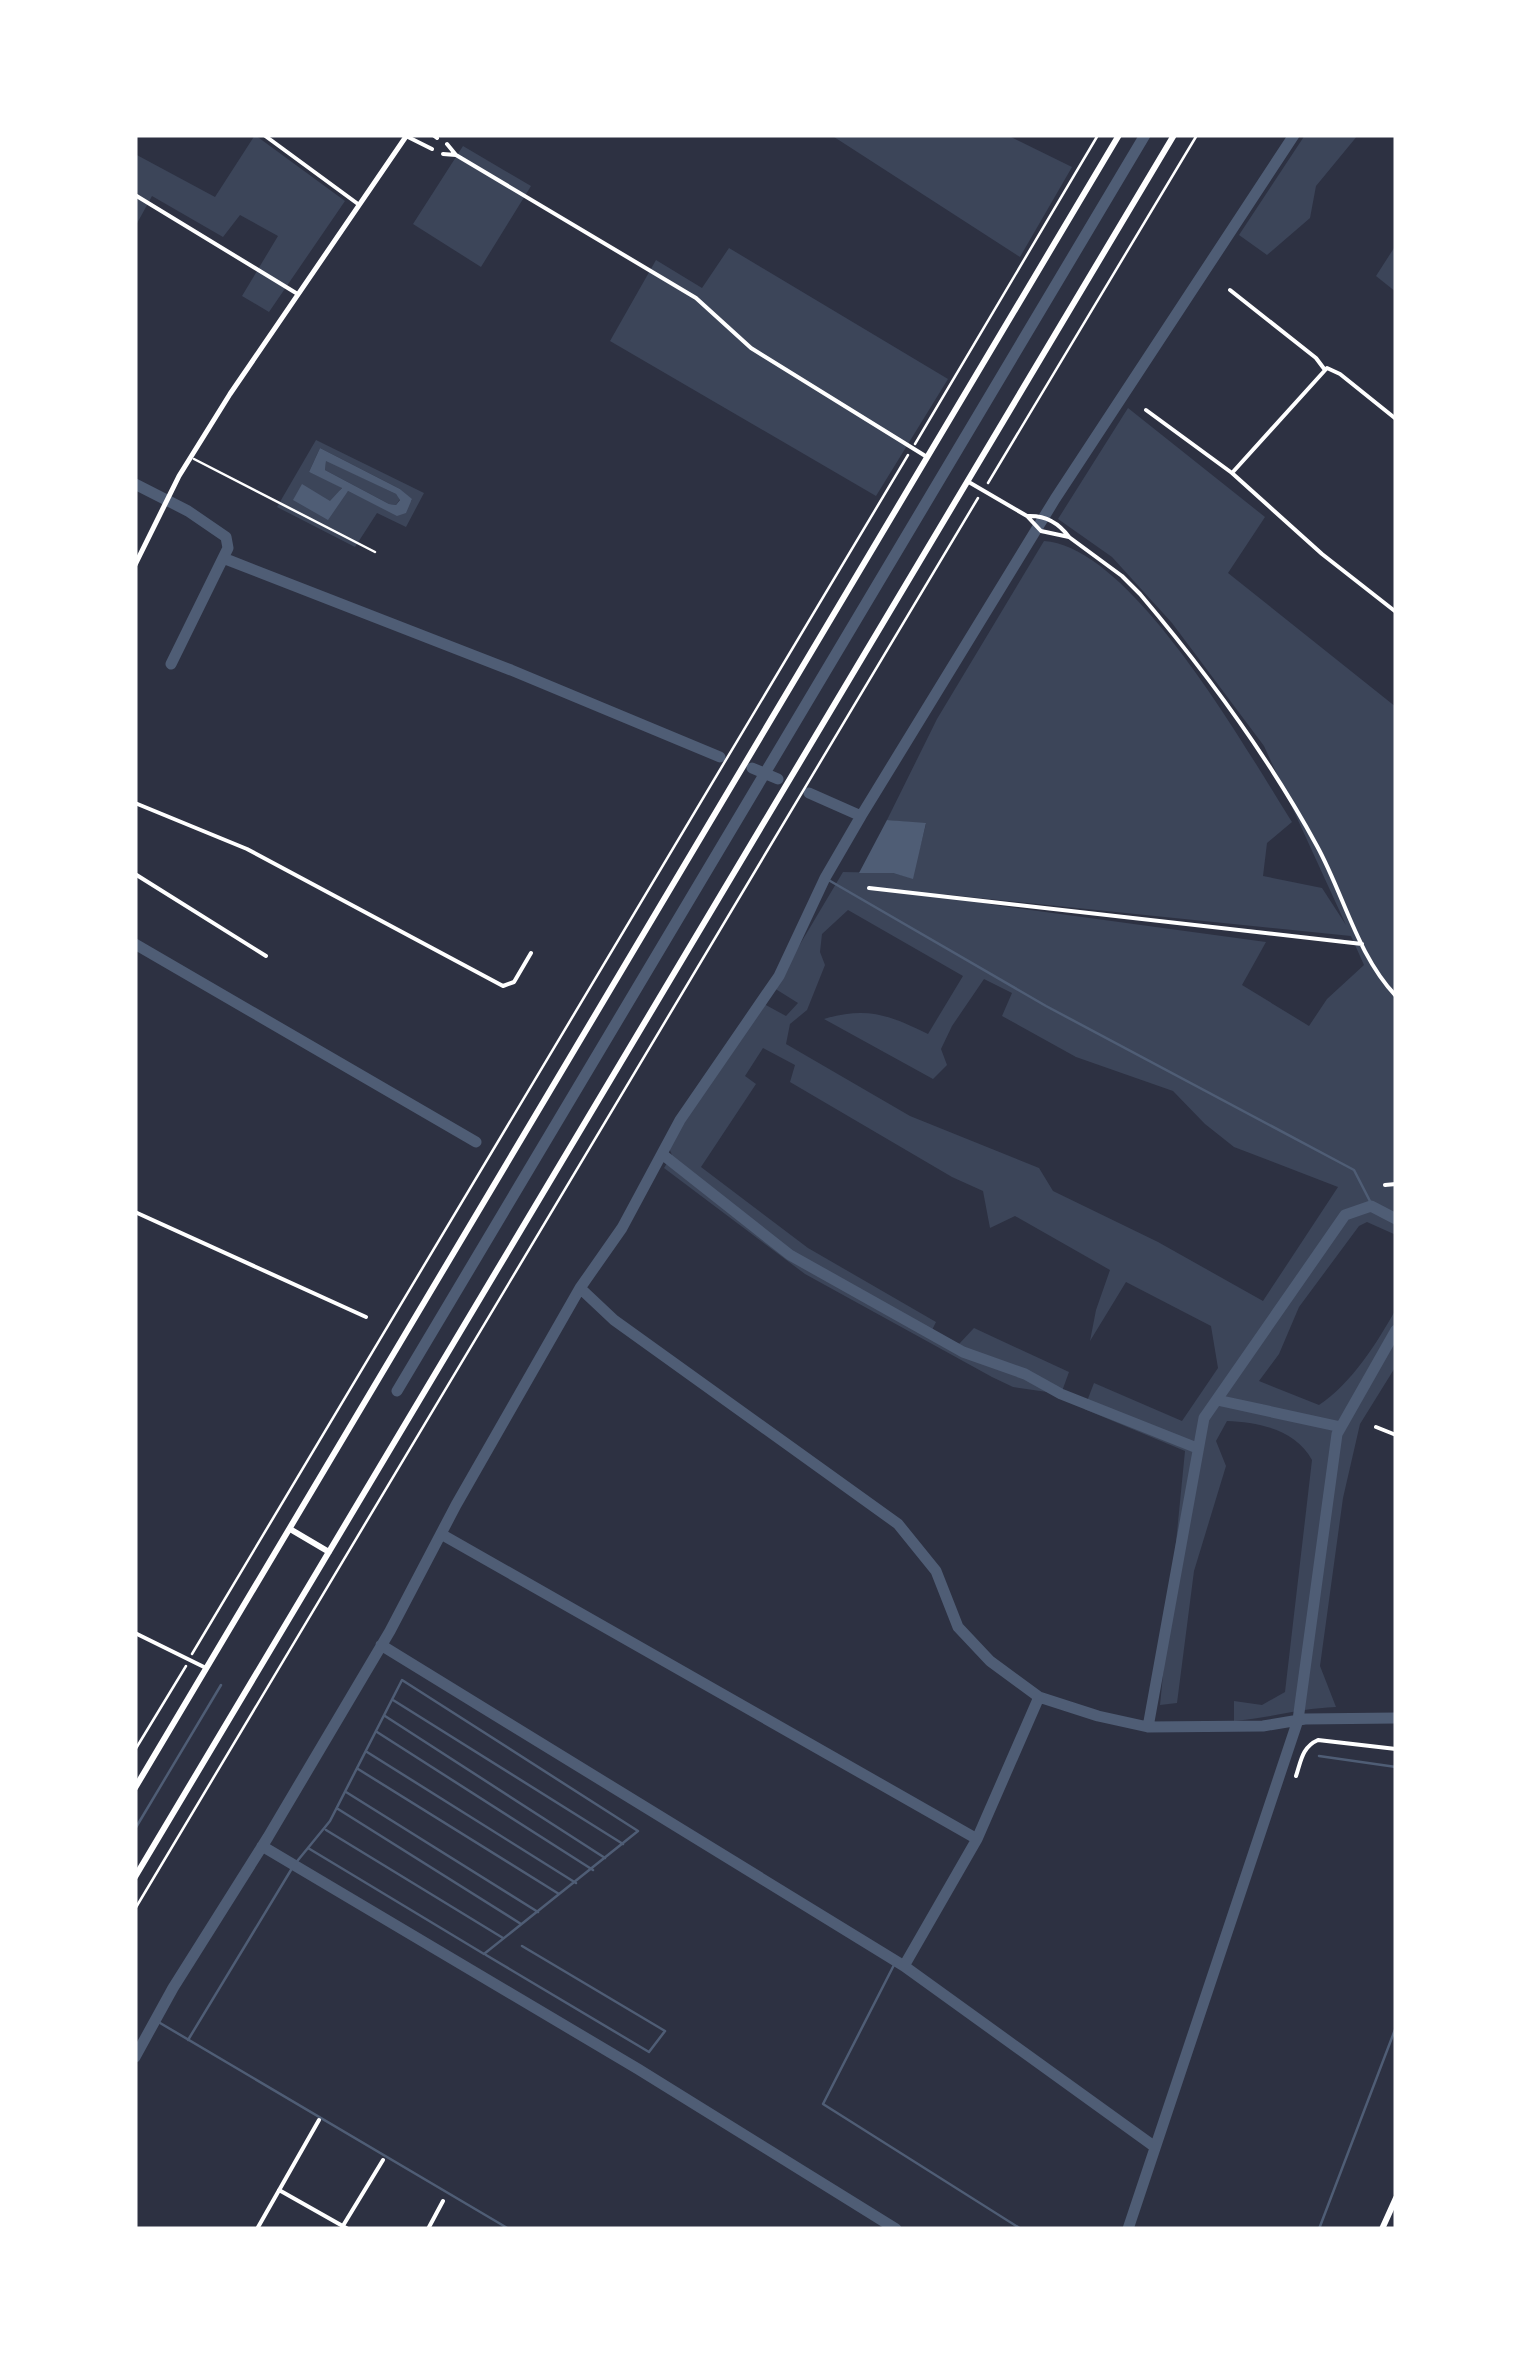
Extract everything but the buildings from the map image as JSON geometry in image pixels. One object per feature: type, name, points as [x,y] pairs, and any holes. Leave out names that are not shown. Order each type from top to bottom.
[{"type":"main road","points":[[135,1788],[1119,135]]},
{"type":"main road","points":[[135,1877],[1174,135]]},
{"type":"main road","points":[[290,1528],[329,1552]]},
{"type":"main road","points":[[1382,2229],[1396,2198]]},
{"type":"street","points":[[264,135],[358,204]]},
{"type":"street","points":[[135,565],[190,457],[296,293],[406,136],[432,149]]},
{"type":"street","points":[[446,144],[456,155],[696,298],[751,348],[927,458]]},
{"type":"street","points":[[442,154],[456,155]]},
{"type":"street","points":[[135,195],[296,293]]},
{"type":"street","points":[[1230,290],[1316,358],[1325,370],[1340,374],[1396,419]]},
{"type":"street","points":[[1232,474],[1325,370]]},
{"type":"street","points":[[1146,410],[1232,474],[1322,554],[1396,612]]},
{"type":"street","points":[[967,482],[1029,519],[1041,531],[1069,537]]},
{"type":"street","points":[[1029,519],[1036,516],[1063,529],[1140,594],[1270,765],[1318,848],[1378,975],[1396,996]]},
{"type":"street","points":[[135,803],[247,849],[503,986],[514,982],[531,953]]},
{"type":"street","points":[[135,874],[266,956]]},
{"type":"street","points":[[869,888],[1362,944]]},
{"type":"street","points":[[1385,1185],[1396,1184]]},
{"type":"street","points":[[135,1212],[366,1317]]},
{"type":"street","points":[[1376,1427],[1396,1435]]},
{"type":"street","points":[[135,1633],[206,1668]]},
{"type":"street","points":[[1296,1776],[1303,1754],[1318,1740],[1396,1749]]},
{"type":"street","points":[[257,2229],[319,2120]]},
{"type":"street","points":[[279,2190],[344,2228],[382,2160]]},
{"type":"street","points":[[428,2229],[443,2201]]},
{"type":"lane","points":[[190,457],[375,552]]},
{"type":"path","points":[[135,1750],[1098,135]]},
{"type":"path","points":[[135,1909],[1197,135]]},
{"type":"shaded area","points":[[255,135],[345,201],[269,312],[242,296],[278,236],[240,215],[223,237],[152,196],[135,227],[135,154],[215,197]]},
{"type":"shaded area","points":[[831,135],[1007,135],[1072,167],[1020,257]]},
{"type":"shaded area","points":[[1305,135],[1358,135],[1316,186],[1310,218],[1267,255],[1239,235]]},
{"type":"shaded area","points":[[463,146],[531,186],[481,267],[413,224]]},
{"type":"shaded area","points":[[729,248],[948,379],[876,496],[610,341],[656,260],[702,288]]},
{"type":"shaded area","points":[[1396,250],[1396,292],[1376,276]]},
{"type":"shaded area","points":[[1128,408],[1265,517],[1228,573],[1396,707],[1396,1235],[1367,1222],[1359,1226],[1299,1307],[1279,1354],[1259,1381],[1319,1405],[1353,1374],[1396,1309],[1396,1366],[1360,1424],[1343,1498],[1320,1666],[1336,1707],[1234,1721],[1234,1701],[1262,1705],[1285,1692],[1312,1460],[1287,1435],[1252,1423],[1227,1421],[1216,1441],[1226,1466],[1194,1571],[1177,1703],[1160,1705],[1185,1451],[1084,1409],[1094,1383],[1182,1421],[1218,1368],[1211,1326],[1126,1282],[1090,1341],[1110,1270],[1015,1216],[990,1228],[983,1191],[952,1177],[790,1082],[795,1065],[763,1048],[745,1076],[756,1084],[701,1167],[808,1248],[936,1322],[932,1330],[959,1344],[974,1328],[1069,1372],[1061,1394],[1013,1387],[805,1274],[664,1168],[672,1155],[668,1146],[764,1004],[786,1016],[798,1003],[774,988],[843,872],[893,873],[912,878],[926,824],[887,820],[937,719],[1044,541],[1078,552],[1114,577],[1184,657],[1292,822],[1267,843],[1263,876],[1322,888],[1346,925],[1264,746],[1172,623],[1112,557],[1058,519]],"holes":[[[941,894],[1351,936],[1364,965],[1327,999],[1309,1026],[1242,985],[1266,942],[994,905]],[[848,910],[963,976],[928,1034],[878,1014],[853,1013],[824,1019],[933,1079],[947,1065],[941,1049],[952,1026],[984,979],[1012,993],[1002,1016],[1076,1057],[1173,1091],[1234,1147],[1338,1187],[1263,1301],[1158,1242],[1053,1191],[1039,1168],[910,1116],[786,1044],[790,1024],[807,1010],[825,965],[820,952],[822,934]]]},
{"type":"shaded area","points":[[316,440],[424,493],[406,527],[377,513],[355,547],[277,507]],"holes":[[[320,448],[400,489],[412,500],[397,515],[348,491],[316,514],[336,498],[342,487],[309,472]]]},
{"type":"shaded area","points":[[320,448],[412,499],[406,513],[397,516],[348,491],[328,520],[293,500],[302,484],[330,501],[342,488],[309,472]],"holes":[[[326,461],[396,494],[400,500],[396,505],[389,504],[325,470]]]},
{"type":"shaded area","points":[[326,460],[400,499],[396,505],[389,504],[325,470]]},
{"type":"shaded area","points":[[887,820],[926,823],[913,879],[893,873],[859,873]]},
{"type":"waterway","points":[[397,1391],[1145,135]]},
{"type":"waterway","points":[[135,2057],[390,1631],[456,1505],[580,1288],[622,1228],[680,1120],[779,976],[825,878],[861,816],[1055,499],[1294,135]]},
{"type":"waterway","points":[[135,484],[188,511],[226,537],[228,548],[171,664]]},
{"type":"waterway","points":[[223,558],[511,670],[720,757]]},
{"type":"waterway","points":[[752,768],[778,779]]},
{"type":"waterway","points":[[809,793],[861,816]]},
{"type":"waterway","points":[[825,878],[1046,1006],[1354,1170],[1373,1207]]},
{"type":"waterway","points":[[135,944],[476,1142]]},
{"type":"waterway","points":[[662,1154],[790,1255],[963,1352],[1025,1374],[1061,1394],[1197,1448]]},
{"type":"waterway","points":[[1148,1727],[1204,1418],[1345,1215],[1371,1206],[1396,1219]]},
{"type":"waterway","points":[[580,1288],[614,1320],[898,1524],[936,1571],[958,1627],[990,1661],[1039,1697],[1148,1727],[1263,1726],[1305,1719],[1396,1718]]},
{"type":"waterway","points":[[1128,2229],[1298,1720],[1337,1434],[1396,1330]]},
{"type":"waterway","points":[[1217,1400],[1341,1427]]},
{"type":"waterway","points":[[441,1534],[977,1839]]},
{"type":"waterway","points":[[381,1645],[904,1966],[1155,2147]]},
{"type":"waterway","points":[[188,2040],[294,1865],[330,1821],[402,1680],[638,1831],[484,1954],[308,1848]]},
{"type":"waterway","points":[[135,1829],[221,1685]]},
{"type":"waterway","points":[[904,1966],[977,1839],[1039,1697]]},
{"type":"waterway","points":[[393,1700],[623,1844]]},
{"type":"waterway","points":[[385,1716],[605,1858]]},
{"type":"waterway","points":[[377,1732],[593,1870]]},
{"type":"waterway","points":[[367,1752],[576,1883]]},
{"type":"waterway","points":[[1319,1756],[1396,1767]]},
{"type":"waterway","points":[[358,1769],[559,1894]]},
{"type":"waterway","points":[[346,1792],[538,1912]]},
{"type":"waterway","points":[[338,1809],[521,1924]]},
{"type":"waterway","points":[[326,1830],[503,1938]]},
{"type":"waterway","points":[[262,1846],[638,2069],[896,2229]]},
{"type":"waterway","points":[[486,1955],[649,2052],[665,2031],[522,1946]]},
{"type":"waterway","points":[[896,1961],[823,2104],[1021,2229]]},
{"type":"waterway","points":[[155,2020],[509,2229]]},
{"type":"waterway","points":[[1319,2229],[1396,2027]]}]
